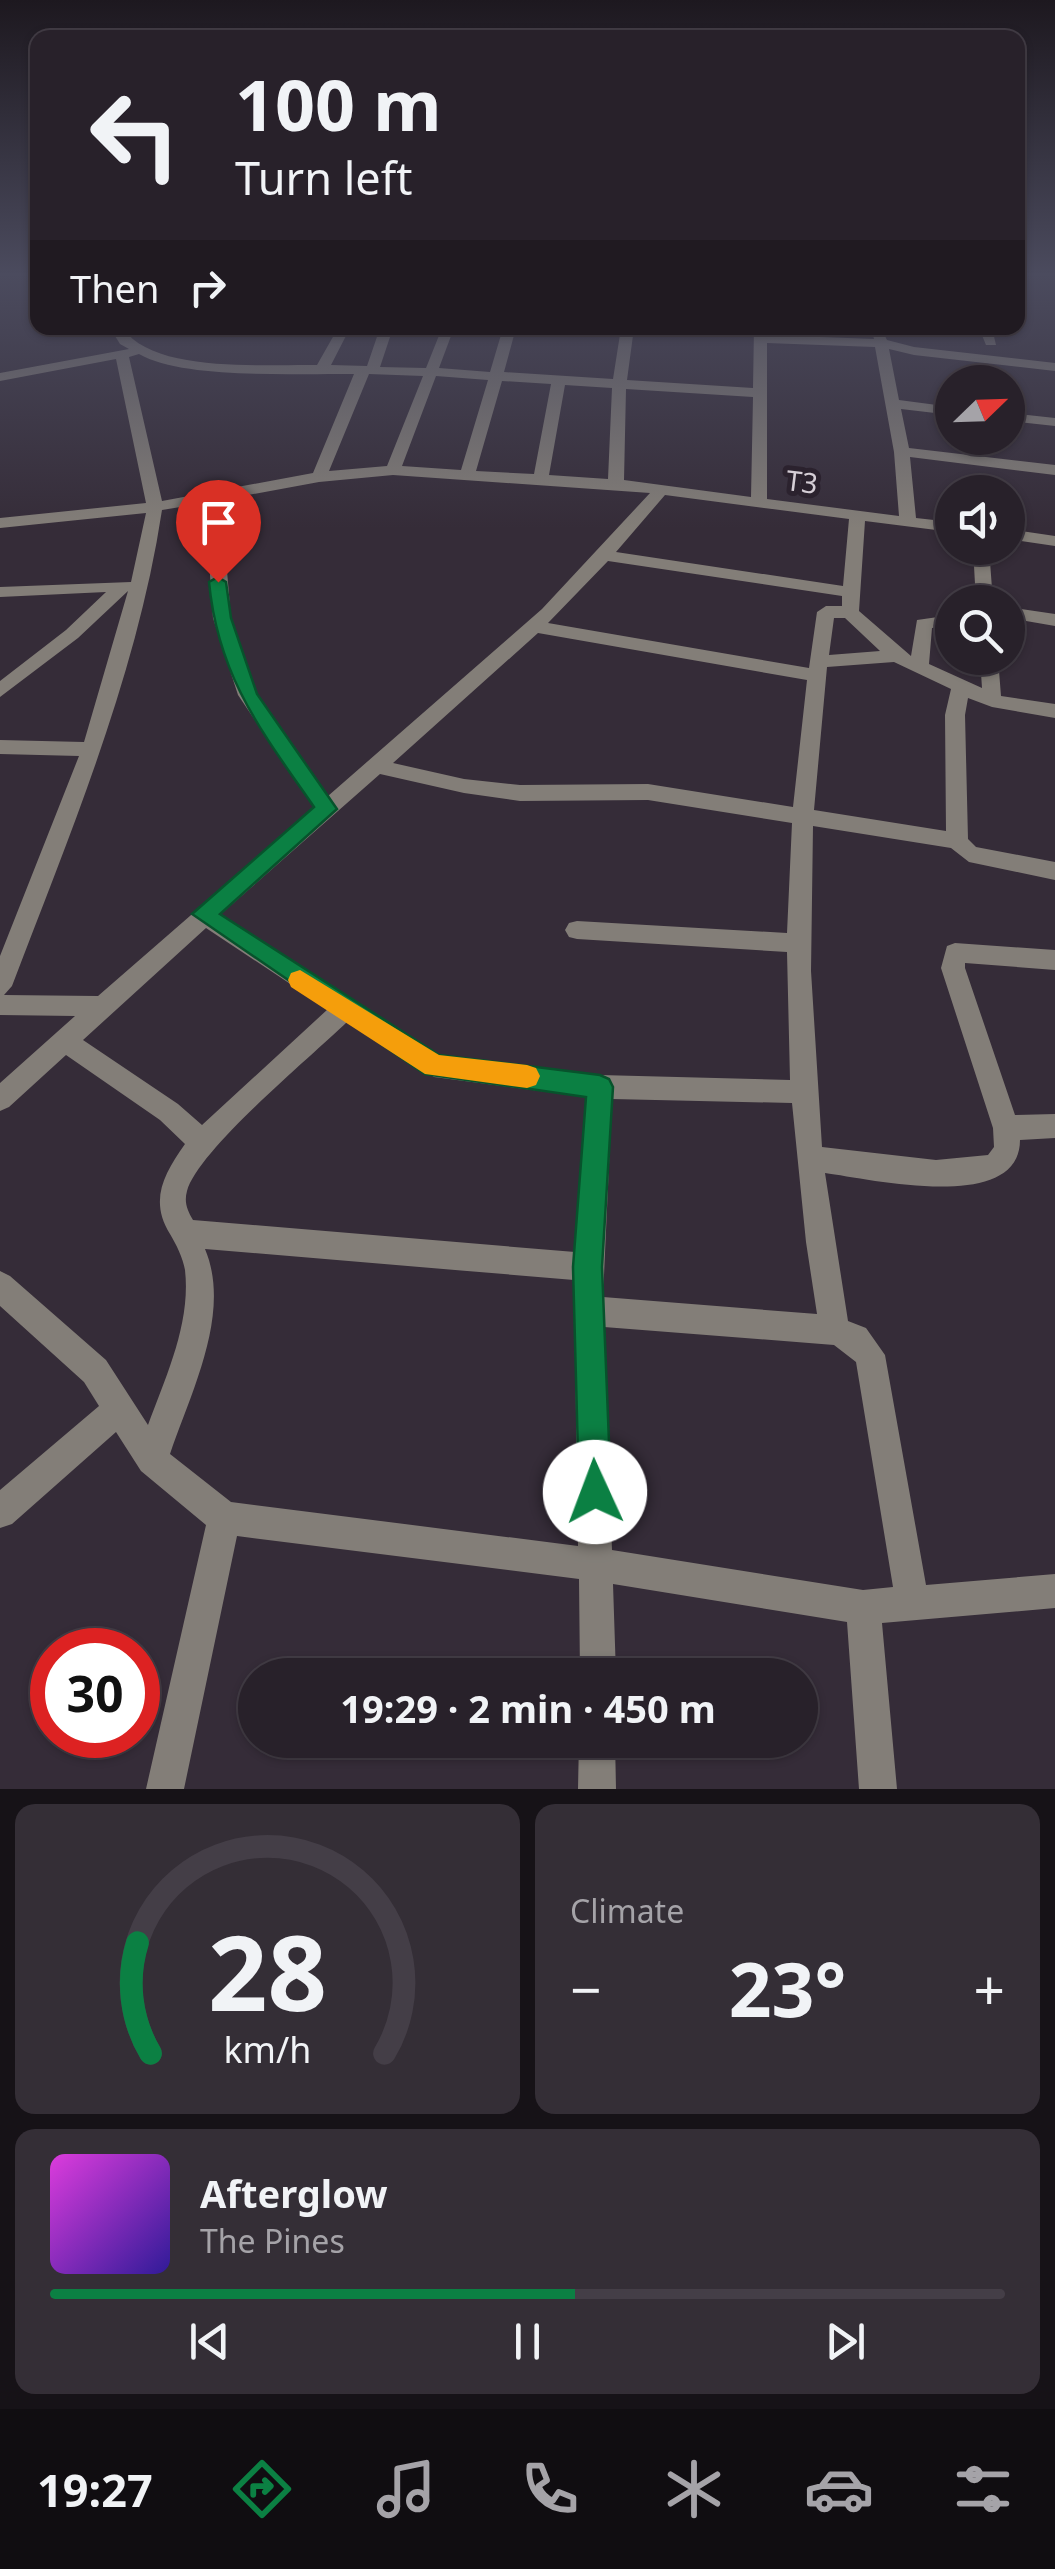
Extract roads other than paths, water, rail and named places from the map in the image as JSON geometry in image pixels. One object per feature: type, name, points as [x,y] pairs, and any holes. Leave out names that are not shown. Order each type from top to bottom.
[{"type":"street","points":[[0,378],[75,360]]},
{"type":"street","points":[[0,986],[92,749],[131,586],[155,507],[135,360]]},
{"type":"street","points":[[170,360],[207,366],[432,372],[758,393]]},
{"type":"street","points":[[322,369],[327,360]]},
{"type":"street","points":[[319,477],[372,360]]},
{"type":"street","points":[[393,470],[436,360]]},
{"type":"street","points":[[467,475],[501,360]]},
{"type":"street","points":[[616,484],[623,360]]},
{"type":"street","name":"T3","points":[[759,360],[759,503],[935,525]]},
{"type":"street","points":[[885,360],[902,452],[908,522]]},
{"type":"street","points":[[999,360],[1055,366]]},
{"type":"street","points":[[541,478],[559,380]]},
{"type":"street","points":[[894,404],[935,409]]},
{"type":"street","points":[[1025,419],[1055,422]]},
{"type":"street","points":[[902,452],[1055,470]]},
{"type":"street","points":[[0,522],[155,507],[319,477],[393,470],[616,484],[759,503]]},
{"type":"street","points":[[0,1099],[204,914],[537,627],[608,556],[662,490]]},
{"type":"street","points":[[213,498],[222,618],[248,696],[326,809]]},
{"type":"street","points":[[850,602],[857,516]]},
{"type":"street","points":[[1025,536],[1055,540]]},
{"type":"street","points":[[608,556],[850,602],[896,656],[992,701],[1055,711]]},
{"type":"street","points":[[0,592],[131,586]]},
{"type":"street","points":[[0,691],[131,586]]},
{"type":"street","points":[[834,1330],[804,1092],[801,943],[816,668],[826,612],[850,602]]},
{"type":"street","points":[[1025,615],[1055,620]]},
{"type":"street","points":[[919,666],[923,624],[935,622]]},
{"type":"street","points":[[537,627],[816,668],[896,656]]},
{"type":"street","points":[[990,675],[992,701]]},
{"type":"street","points":[[958,841],[956,715],[961,686]]},
{"type":"street","points":[[0,747],[92,749]]},
{"type":"street","points":[[376,766],[464,786],[520,793],[648,792],[805,816],[958,841],[970,854],[1055,872]]},
{"type":"street","points":[[204,914],[434,1066],[600,1087],[804,1092]]},
{"type":"street","points":[[578,930],[801,943]]},
{"type":"street","points":[[811,1158],[972,1172],[998,1164],[1008,1149],[1006,1128],[953,968],[955,953],[1055,960]]},
{"type":"street","points":[[0,1005],[103,1006]]},
{"type":"street","points":[[152,1460],[196,1332],[199,1268],[185,1232],[170,1214],[170,1198],[202,1142],[344,1010]]},
{"type":"street","points":[[64,1041],[169,1112],[202,1142]]},
{"type":"street","points":[[598,1658],[588,1267],[600,1087]]},
{"type":"street","points":[[1006,1128],[1054,1129]]},
{"type":"street","points":[[185,1232],[588,1267]]},
{"type":"street","points":[[0,1286],[95,1371],[152,1460],[224,1518],[598,1565],[863,1607],[1055,1591]]},
{"type":"street","points":[[588,1311],[834,1330],[856,1339],[870,1355],[912,1600]]},
{"type":"street","points":[[0,1512],[119,1409]]},
{"type":"street","points":[[166,1789],[224,1518]]},
{"type":"street","points":[[863,1607],[878,1789]]},
{"type":"street","points":[[597,1789],[598,1758]]}]
